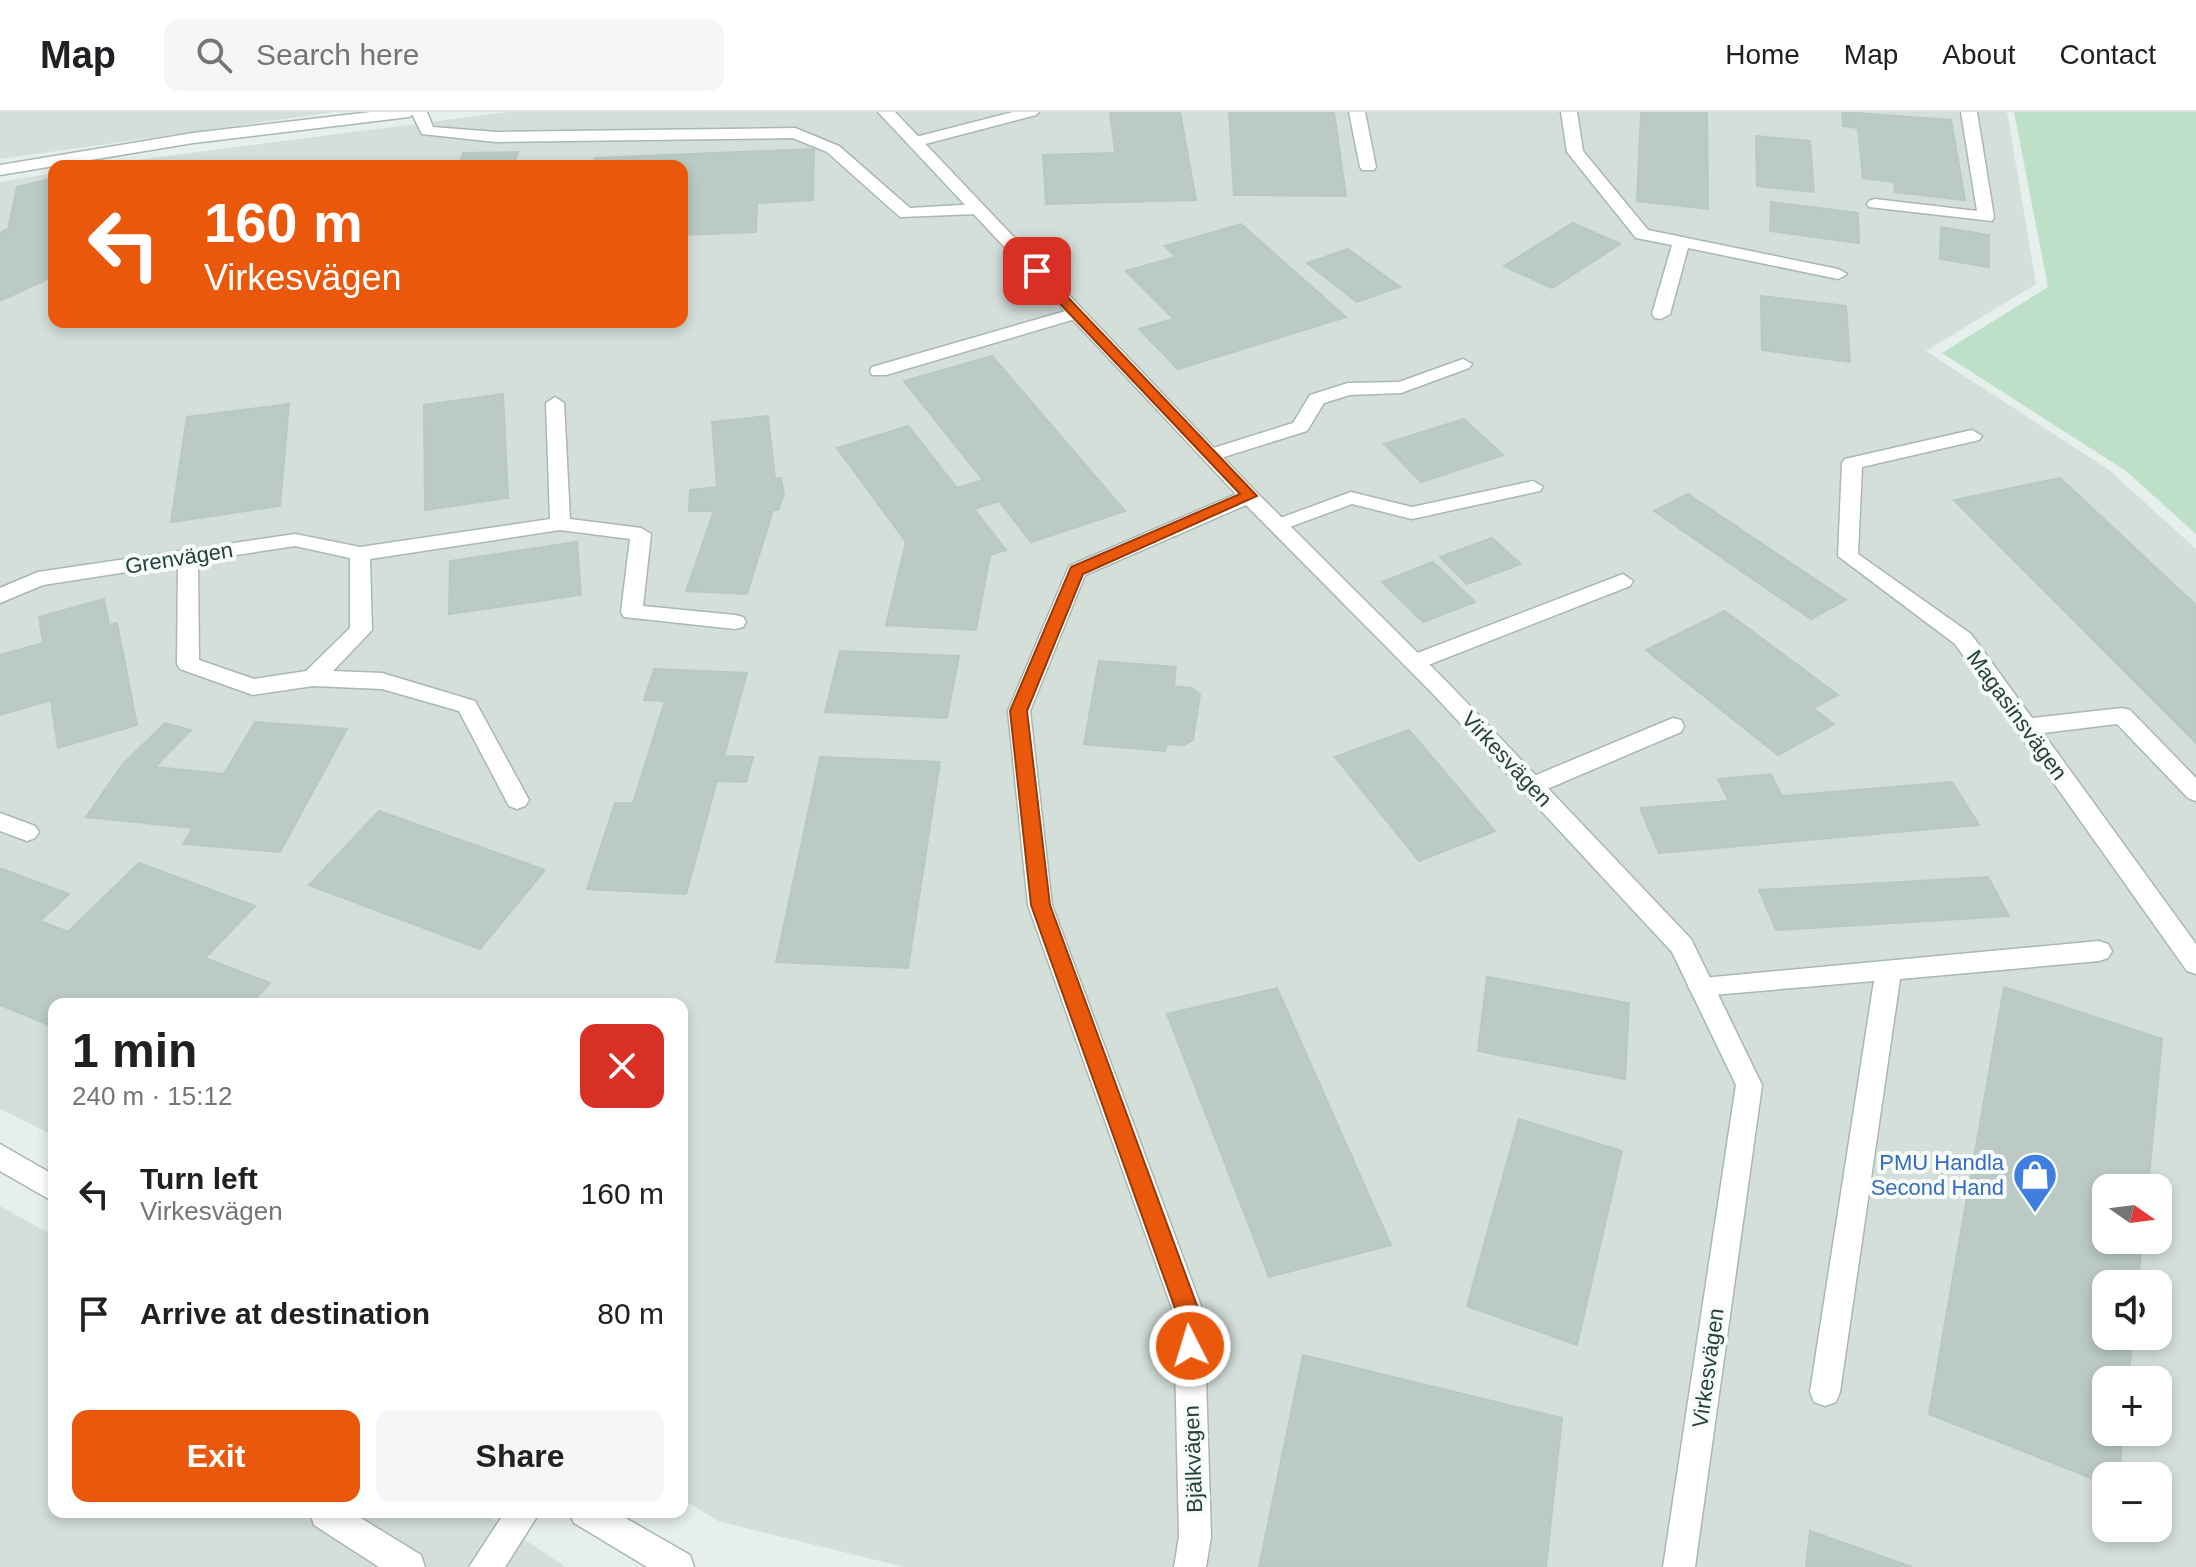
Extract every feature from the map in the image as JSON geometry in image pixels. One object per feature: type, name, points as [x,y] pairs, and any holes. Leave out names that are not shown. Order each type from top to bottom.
[{"type":"street","points":[[60,160],[193,138],[409,112]]},
{"type":"street","points":[[419,112],[427,131],[496,137],[795,133],[833,149],[906,213],[978,209]]},
{"type":"street","name":"Virkesvägen","points":[[886,112],[1249,496],[1415,662],[1682,946],[1749,1085],[1679,1567]]},
{"type":"street","points":[[914,142],[1031,112]]},
{"type":"street","points":[[1357,112],[1368,167]]},
{"type":"street","points":[[1569,112],[1575,152],[1642,234],[1838,274]]},
{"type":"street","points":[[1875,204],[1986,217],[1969,112]]},
{"type":"street","points":[[0,170],[48,162]]},
{"type":"street","points":[[1661,314],[1681,242]]},
{"type":"street","points":[[879,371],[1076,313]]},
{"type":"street","points":[[1211,455],[1300,427],[1317,399],[1348,389],[1401,387],[1463,364]]},
{"type":"street","points":[[555,403],[560,524]]},
{"type":"street","name":"Magasinsvägen","points":[[1972,436],[1852,463],[1848,556],[1963,639],[2196,964]]},
{"type":"street","points":[[1279,525],[1351,498],[1412,513],[1533,487]]},
{"type":"street","name":"Bjälkvägen","points":[[1190,1567],[1195,1537],[1189,1314],[1040,905],[1019,711],[1076,571],[1249,496]]},
{"type":"street","points":[[313,678],[361,630],[360,554],[560,524],[641,534],[632,612],[735,622]]},
{"type":"street","name":"Grenvägen","points":[[0,596],[38,579],[295,540],[360,554]]},
{"type":"street","points":[[188,556],[188,664],[253,687],[313,678],[382,681],[467,706],[517,800]]},
{"type":"street","points":[[1415,662],[1623,581]]},
{"type":"street","points":[[2026,727],[2122,716],[2196,792]]},
{"type":"street","points":[[1532,786],[1673,726]]},
{"type":"street","points":[[0,822],[27,832]]},
{"type":"street","points":[[1701,986],[2099,951]]},
{"type":"street","points":[[1825,1392],[1889,969]]},
{"type":"street","points":[[0,1156],[48,1186]]},
{"type":"street","points":[[331,1518],[409,1567]]},
{"type":"street","points":[[485,1567],[520,1518]]},
{"type":"street","points":[[595,1518],[678,1567]]},
{"type":"shaded area","points":[[0,112],[334,112],[0,159]]},
{"type":"shaded area","points":[[508,112],[2007,112],[2036,284],[1926,351],[2109,470],[2196,549],[2196,1567],[904,1567],[718,1521],[688,1503],[688,998],[48,998],[48,1133],[0,1109],[0,182],[48,174],[48,328],[688,328],[688,160],[136,160]]},
{"type":"shaded area","points":[[0,1206],[48,1233],[48,1518],[491,1518],[566,1567],[0,1567]]},
{"type":"green space","points":[[2014,112],[2196,112],[2196,534],[2126,471],[1942,353],[2048,287]]},
{"type":"building","points":[[1110,112],[1180,112],[1196,200],[1046,204],[1043,155],[1115,153]]},
{"type":"building","points":[[1229,112],[1334,112],[1346,196],[1234,195]]},
{"type":"building","points":[[1641,112],[1707,112],[1708,209],[1637,201]]},
{"type":"building","points":[[1842,112],[1951,120],[1965,200],[1895,192],[1894,182],[1863,178],[1858,128],[1843,126]]},
{"type":"building","points":[[1756,136],[1810,141],[1814,192],[1757,186]]},
{"type":"building","points":[[814,149],[813,200],[757,203],[756,232],[688,235],[688,160],[595,158]]},
{"type":"building","points":[[518,152],[515,160],[461,160],[463,153]]},
{"type":"building","points":[[48,179],[48,279],[0,301],[0,233],[8,229],[17,187]]},
{"type":"building","points":[[1771,202],[1858,213],[1859,243],[1770,231]]},
{"type":"building","points":[[1573,223],[1620,244],[1552,288],[1504,266]]},
{"type":"building","points":[[1241,224],[1346,317],[1178,369],[1139,329],[1174,319],[1126,271],[1176,257],[1165,246]]},
{"type":"building","points":[[1941,227],[1989,235],[1989,267],[1940,259]]},
{"type":"building","points":[[1348,249],[1400,287],[1357,302],[1307,263]]},
{"type":"building","points":[[1761,296],[1846,306],[1850,362],[1762,350]]},
{"type":"building","points":[[992,356],[1125,511],[1031,542],[999,501],[974,509],[1006,550],[990,555],[976,630],[886,625],[906,542],[837,448],[908,426],[957,488],[983,480],[904,381]]},
{"type":"building","points":[[503,394],[508,498],[425,510],[424,405]]},
{"type":"building","points":[[289,404],[280,506],[171,522],[187,417]]},
{"type":"building","points":[[768,416],[775,479],[781,478],[784,494],[778,510],[773,510],[747,594],[686,591],[714,511],[689,511],[690,490],[717,487],[712,422]]},
{"type":"building","points":[[1464,419],[1503,455],[1421,482],[1384,444]]},
{"type":"building","points":[[2060,478],[2196,605],[2196,743],[1954,500]]},
{"type":"building","points":[[1688,494],[1846,600],[1811,619],[1654,511]]},
{"type":"building","points":[[1492,538],[1521,564],[1467,584],[1440,557]]},
{"type":"building","points":[[577,542],[581,595],[449,614],[450,561]]},
{"type":"building","points":[[1433,562],[1475,602],[1423,622],[1382,582]]},
{"type":"building","points":[[104,599],[109,625],[117,623],[137,725],[58,748],[51,700],[0,715],[0,655],[43,643],[39,617]]},
{"type":"building","points":[[1725,611],[1838,695],[1813,708],[1834,724],[1778,755],[1646,650]]},
{"type":"building","points":[[840,651],[959,656],[947,718],[825,712]]},
{"type":"building","points":[[1099,661],[1176,667],[1174,686],[1192,688],[1200,695],[1193,740],[1184,745],[1167,744],[1165,751],[1084,744]]},
{"type":"building","points":[[654,669],[747,673],[724,756],[753,757],[746,782],[717,781],[686,894],[587,889],[615,803],[633,803],[665,701],[644,700]]},
{"type":"building","points":[[255,722],[347,729],[280,852],[183,844],[193,828],[86,817],[123,764],[165,723],[191,730],[155,767],[224,774]]},
{"type":"building","points":[[1409,730],[1495,831],[1419,861],[1335,757]]},
{"type":"building","points":[[820,757],[940,762],[908,968],[776,962]]},
{"type":"building","points":[[1771,774],[1782,796],[1952,782],[1979,825],[1659,853],[1640,808],[1729,801],[1718,779]]},
{"type":"building","points":[[379,811],[545,870],[480,949],[309,885]]},
{"type":"building","points":[[139,863],[255,906],[205,958],[270,983],[256,998],[48,998],[48,1025],[0,1005],[0,868],[69,894],[40,921],[68,932]]},
{"type":"building","points":[[1988,877],[2009,916],[1776,930],[1759,890]]},
{"type":"building","points":[[1487,977],[1629,1003],[1625,1079],[1478,1051]]},
{"type":"building","name":"PMU Handla Second Hand","points":[[2004,987],[2162,1039],[2149,1174],[2092,1174],[2092,1254],[2141,1254],[2139,1270],[2092,1270],[2092,1350],[2131,1350],[2130,1366],[2092,1366],[2092,1446],[2122,1446],[2120,1462],[2092,1462],[2092,1478],[1929,1414]]},
{"type":"building","points":[[1277,988],[1391,1245],[1269,1277],[1167,1014]]},
{"type":"building","points":[[1519,1119],[1622,1151],[1577,1345],[1467,1306]]},
{"type":"building","points":[[1303,1355],[1562,1418],[1546,1567],[1259,1567]]},
{"type":"building","points":[[1810,1531],[1912,1567],[1806,1567]]},
{"type":"place","name":"PMU Handla Second Hand","points":[[2035,1214]]},
{"type":"route","points":[[1037,271],[1249,496],[1076,571],[1019,711],[1040,905],[1189,1314],[1190,1346]]}]
